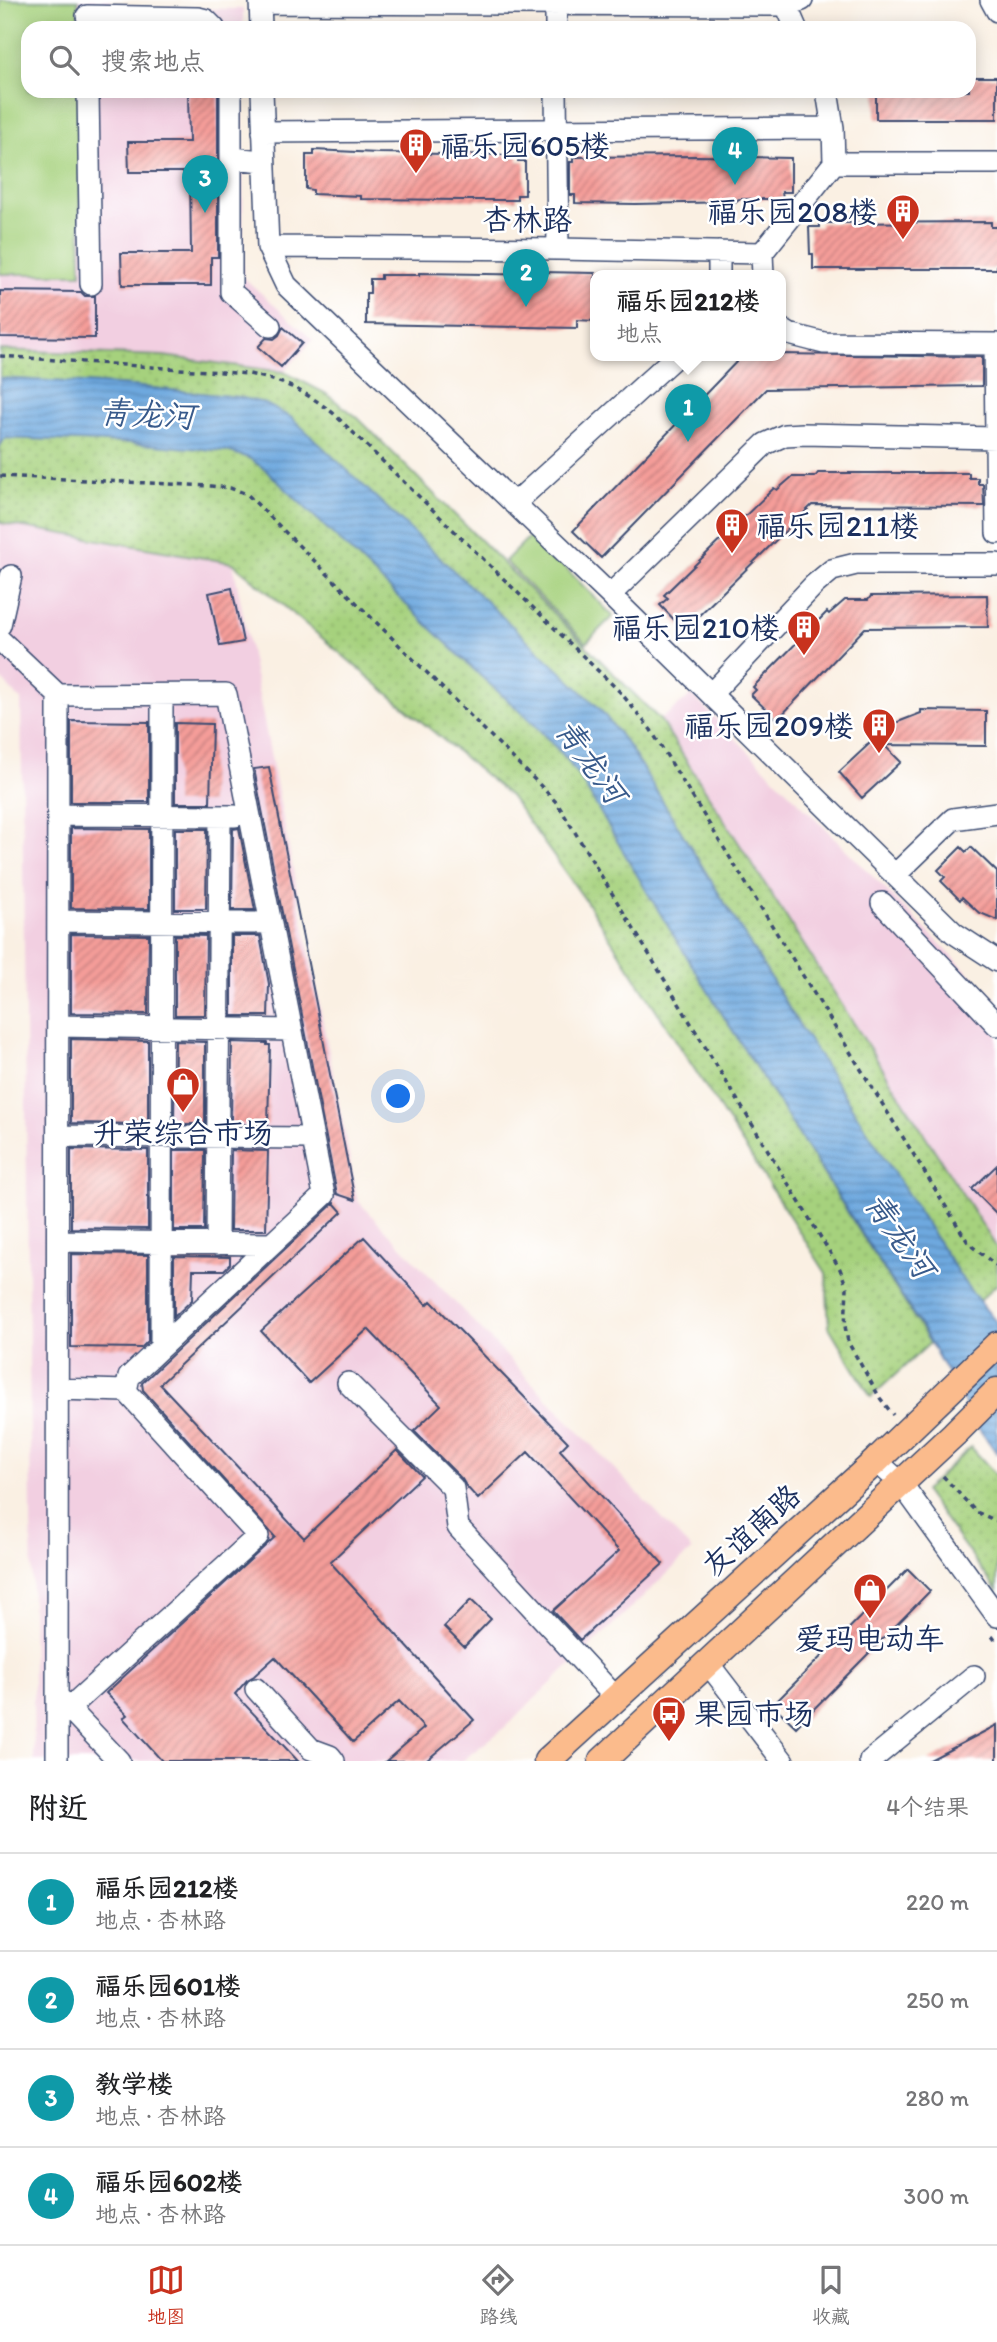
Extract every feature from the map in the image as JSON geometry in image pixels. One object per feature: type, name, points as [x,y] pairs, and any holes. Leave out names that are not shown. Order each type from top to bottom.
[{"type":"main road","name":"友谊南路","points":[[547,1761],[876,1461],[997,1345]]},
{"type":"main road","points":[[601,1761],[997,1391]]},
{"type":"street","points":[[991,0],[997,11]]},
{"type":"street","points":[[261,21],[260,2],[791,2],[795,21]]},
{"type":"street","points":[[556,2],[556,21]]},
{"type":"street","points":[[87,15],[198,18],[207,21]]},
{"type":"street","points":[[88,98],[91,284]]},
{"type":"street","points":[[231,98],[231,292],[270,326]]},
{"type":"street","points":[[262,98],[268,247],[286,285],[610,595],[954,933],[997,961]]},
{"type":"street","points":[[556,98],[558,249]]},
{"type":"street","points":[[763,270],[762,253],[834,163],[833,128],[828,98]]},
{"type":"street","points":[[263,132],[833,128]]},
{"type":"street","points":[[231,158],[264,161]]},
{"type":"street","points":[[834,163],[997,163]]},
{"type":"street","name":"杏林路","points":[[268,247],[762,253]]},
{"type":"street","points":[[719,252],[719,270]]},
{"type":"street","points":[[786,332],[824,342],[996,344],[997,533]]},
{"type":"street","points":[[514,503],[670,361]]},
{"type":"street","points":[[610,595],[765,444],[785,435],[996,438]]},
{"type":"street","points":[[711,694],[814,585],[832,570],[856,564],[997,564]]},
{"type":"street","points":[[0,625],[11,576]]},
{"type":"street","points":[[0,640],[58,695],[226,694],[324,1195],[129,1377],[126,1391]]},
{"type":"street","points":[[57,1761],[63,1702],[58,1389],[58,695]]},
{"type":"street","points":[[161,1346],[162,696]]},
{"type":"street","points":[[896,874],[953,819],[997,813]]},
{"type":"street","points":[[58,815],[250,816]]},
{"type":"street","points":[[217,1244],[220,816]]},
{"type":"street","points":[[882,903],[997,1025]]},
{"type":"street","points":[[58,921],[270,923]]},
{"type":"street","points":[[58,1026],[291,1030]]},
{"type":"street","points":[[58,1136],[312,1138]]},
{"type":"street","points":[[58,1241],[271,1244]]},
{"type":"street","points":[[348,1383],[453,1488],[457,1527],[616,1698]]},
{"type":"street","points":[[58,1389],[126,1391],[258,1536],[63,1702]]},
{"type":"street","points":[[876,1461],[901,1483],[997,1616]]},
{"type":"street","points":[[707,1662],[783,1761]]},
{"type":"street","points":[[870,1761],[974,1676]]},
{"type":"street","points":[[256,1689],[311,1749],[330,1756],[334,1761]]},
{"type":"street","points":[[63,1702],[119,1761]]},
{"type":"path","points":[[0,356],[249,374],[282,381],[311,396],[333,413],[621,693],[651,730],[970,1244],[997,1266]]},
{"type":"path","points":[[0,476],[211,486],[230,488],[247,494],[557,803],[840,1269],[847,1288],[845,1326],[848,1342],[895,1419]]},
{"type":"path","points":[[928,1458],[976,1513],[997,1521]]},
{"type":"shaded area","points":[[0,0],[110,0],[111,8],[243,9],[243,21],[21,21],[21,98],[243,98],[243,277],[313,340],[284,372],[163,356],[0,350]]},
{"type":"shaded area","name":"升荣综合市场","points":[[0,523],[233,563],[358,1201],[692,1550],[504,1728],[462,1761],[34,1761],[21,700],[0,678]]},
{"type":"shaded area","points":[[692,695],[997,1001],[997,1248],[660,720]]},
{"type":"green space","points":[[0,0],[78,0],[78,21],[21,21],[21,98],[79,98],[81,274],[0,274]]},
{"type":"green space","points":[[0,350],[163,356],[284,372],[325,393],[357,417],[661,721],[997,1248],[997,1284],[979,1301],[966,1285],[801,1028],[630,748],[599,708],[264,403],[238,397],[132,386],[0,378]]},
{"type":"green space","points":[[4,438],[130,443],[227,451],[249,458],[266,470],[527,717],[566,758],[583,783],[719,1009],[930,1343],[871,1397],[829,1327],[826,1273],[586,901],[510,796],[233,563],[0,523],[0,446]]},
{"type":"green space","points":[[532,534],[613,616],[586,643],[505,561]]},
{"type":"green space","points":[[971,1447],[997,1476],[997,1591],[924,1491]]},
{"type":"water","name":"青龙河","points":[[0,378],[132,386],[238,397],[264,403],[292,418],[599,708],[630,748],[801,1028],[966,1285],[997,1323],[997,1453],[979,1429],[922,1328],[719,1009],[566,758],[527,717],[266,470],[249,458],[227,451],[130,443],[5,438],[0,446]]},
{"type":"building","points":[[976,77],[997,77],[997,119],[876,119],[876,98],[976,98]]},
{"type":"building","points":[[188,98],[218,98],[218,257],[211,257],[211,285],[122,285],[121,253],[191,253],[190,172],[129,172],[128,142],[189,142]]},
{"type":"building","name":"福乐园605楼","points":[[314,150],[518,155],[518,161],[525,161],[525,195],[517,195],[517,200],[464,200],[361,199],[361,196],[313,194],[313,190],[306,189],[306,155],[314,155]]},
{"type":"building","points":[[573,157],[791,158],[791,192],[782,192],[783,199],[635,204],[575,203],[575,195],[570,195],[570,162],[573,162]]},
{"type":"building","name":"福乐园208楼","points":[[991,222],[991,227],[997,227],[997,269],[813,269],[809,227],[820,227],[820,223]]},
{"type":"building","points":[[541,272],[590,273],[590,321],[577,320],[577,328],[366,324],[366,293],[370,293],[370,279],[381,279],[381,275],[541,275]]},
{"type":"building","points":[[0,291],[81,292],[85,296],[95,296],[95,338],[0,337]]},
{"type":"building","points":[[283,327],[302,343],[281,367],[258,347],[266,338],[274,339],[279,335]]},
{"type":"building","points":[[786,354],[982,357],[982,386],[766,389],[601,558],[573,531],[737,361],[786,361]]},
{"type":"building","name":"福乐园211楼","points":[[818,473],[969,473],[969,478],[978,478],[978,484],[983,484],[984,506],[812,505],[684,630],[660,605],[668,598],[664,595],[774,488],[777,490],[792,477],[815,477]]},
{"type":"building","points":[[232,588],[243,642],[220,646],[209,593]]},
{"type":"building","name":"福乐园210楼","points":[[987,595],[988,627],[865,628],[777,720],[751,695],[756,690],[753,687],[827,612],[829,614],[845,600],[868,600],[871,596]]},
{"type":"building","name":"福乐园209楼","points":[[921,710],[986,711],[986,746],[884,745],[901,762],[862,798],[839,772],[866,745],[898,722],[921,713]]},
{"type":"building","points":[[71,721],[149,722],[149,802],[71,802]]},
{"type":"building","points":[[175,723],[212,724],[210,803],[175,803]]},
{"type":"building","points":[[269,767],[355,1200],[337,1194],[254,769]]},
{"type":"building","points":[[71,828],[149,829],[149,909],[71,908]]},
{"type":"building","points":[[239,828],[255,910],[232,910],[233,829]]},
{"type":"building","points":[[175,829],[207,829],[206,909],[175,909]]},
{"type":"building","points":[[961,847],[966,852],[971,847],[997,872],[997,920],[978,912],[962,897],[960,900],[941,881],[945,877],[938,870]]},
{"type":"building","points":[[71,934],[149,935],[148,1014],[71,1013]]},
{"type":"building","points":[[175,935],[206,936],[205,1015],[175,1015]]},
{"type":"building","points":[[232,936],[260,936],[269,984],[268,1016],[232,1016]]},
{"type":"building","points":[[71,1039],[148,1041],[148,1124],[71,1123]]},
{"type":"building","points":[[175,1041],[205,1042],[205,1124],[174,1124]]},
{"type":"building","points":[[232,1042],[270,1045],[268,1125],[231,1124]]},
{"type":"building","points":[[71,1149],[148,1150],[148,1229],[71,1228]]},
{"type":"building","points":[[174,1150],[205,1150],[204,1230],[174,1230]]},
{"type":"building","points":[[231,1150],[268,1151],[266,1230],[230,1230]]},
{"type":"building","points":[[997,1165],[997,1214],[972,1189]]},
{"type":"building","points":[[334,1203],[342,1212],[160,1384],[304,1538],[397,1450],[422,1476],[330,1562],[474,1720],[426,1761],[386,1761],[424,1728],[399,1701],[353,1742],[275,1657],[247,1680],[235,1694],[298,1761],[162,1761],[123,1718],[127,1715],[106,1693],[275,1537],[143,1390],[142,1383]]},
{"type":"building","points":[[364,1237],[427,1305],[431,1301],[568,1442],[560,1450],[663,1564],[580,1640],[553,1611],[619,1551],[528,1452],[478,1499],[414,1431],[441,1405],[368,1329],[309,1383],[261,1331]]},
{"type":"building","points":[[71,1254],[148,1255],[148,1341],[141,1348],[71,1347]]},
{"type":"building","points":[[174,1256],[230,1257],[230,1264],[224,1270],[193,1270],[192,1300],[174,1317]]},
{"type":"building","points":[[908,1569],[930,1591],[796,1727],[773,1705]]},
{"type":"building","points":[[471,1600],[491,1619],[464,1647],[444,1627]]},
{"type":"building","points":[[997,1725],[997,1761],[928,1761]]},
{"type":"place","name":"福乐园605楼","points":[[416,175]]},
{"type":"place","name":"福乐园602楼","points":[[735,185]]},
{"type":"place","name":"教学楼","points":[[205,213]]},
{"type":"place","name":"福乐园208楼","points":[[903,241]]},
{"type":"place","name":"福乐园601楼","points":[[526,307]]},
{"type":"place","name":"福乐园212楼","points":[[688,442]]},
{"type":"place","name":"福乐园211楼","points":[[732,555]]},
{"type":"place","name":"福乐园210楼","points":[[804,657]]},
{"type":"place","name":"福乐园209楼","points":[[879,755]]},
{"type":"place","name":"升荣综合市场","points":[[183,1114]]},
{"type":"place","name":"爱玛电动车","points":[[870,1620]]},
{"type":"place","name":"果园市场","points":[[669,1743]]}]
